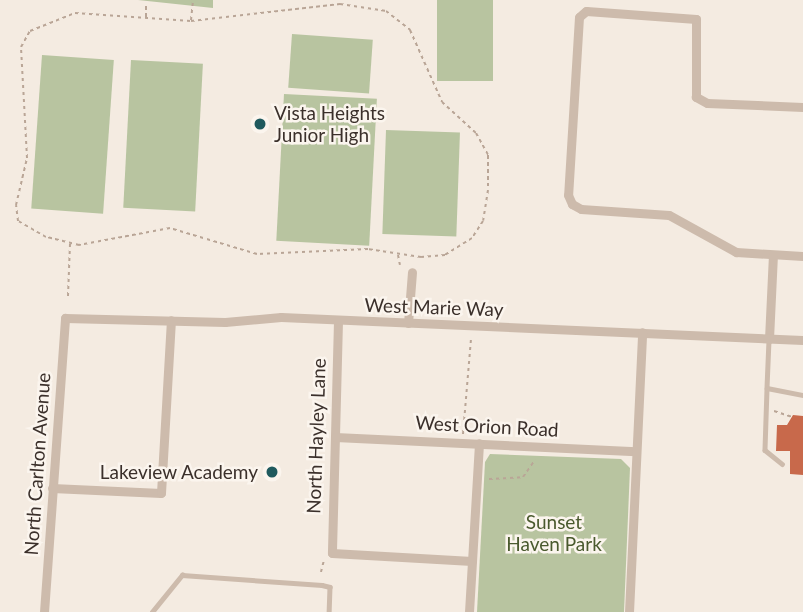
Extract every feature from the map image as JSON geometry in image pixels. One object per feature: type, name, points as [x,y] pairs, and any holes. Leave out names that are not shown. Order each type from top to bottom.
[{"type":"street","points":[[803,107],[707,103],[696,97],[696,19],[582,14],[568,195],[572,204],[581,209],[669,215],[720,246],[773,255],[803,256]]},
{"type":"street","points":[[769,339],[773,255]]},
{"type":"street","points":[[408,323],[412,272]]},
{"type":"street","name":"West Marie Way","points":[[65,318],[408,323],[803,340]]},
{"type":"street","name":"North Carlton Avenue","points":[[44,612],[65,318]]},
{"type":"street","points":[[52,488],[160,493],[171,320]]},
{"type":"street","name":"North Hayley Lane","points":[[329,554],[338,321]]},
{"type":"street","points":[[629,612],[642,332]]},
{"type":"street","name":"West Orion Road","points":[[335,437],[636,451]]},
{"type":"street","points":[[469,612],[479,443]]},
{"type":"street","points":[[329,554],[472,561]]},
{"type":"lane","points":[[769,339],[765,450],[782,464]]},
{"type":"lane","points":[[767,388],[803,395]]},
{"type":"lane","points":[[152,612],[182,575],[330,587],[329,612]]},
{"type":"path","points":[[191,21],[193,0]]},
{"type":"path","points":[[146,4],[146,18]]},
{"type":"path","points":[[340,4],[386,11],[410,30],[442,102],[476,133],[488,155],[488,190],[483,221],[472,238],[445,255],[398,254],[368,249],[257,254],[170,228],[70,243],[18,221],[16,205],[26,158],[21,47],[30,31],[47,20],[75,13],[146,18],[191,21],[340,4]]},
{"type":"path","points":[[68,296],[70,243]]},
{"type":"path","points":[[398,254],[400,265]]},
{"type":"path","points":[[463,434],[471,338]]},
{"type":"path","points":[[772,411],[793,417]]},
{"type":"path","points":[[489,479],[523,477],[535,460]]},
{"type":"path","points":[[321,572],[329,554]]},
{"type":"green space","points":[[138,0],[213,0],[213,8]]},
{"type":"green space","points":[[437,0],[493,0],[493,81],[437,81]]},
{"type":"green space","points":[[292,34],[373,40],[369,94],[288,88]]},
{"type":"green space","points":[[42,55],[114,60],[103,214],[31,209]]},
{"type":"green space","points":[[131,60],[203,64],[195,212],[123,208]]},
{"type":"green space","points":[[284,94],[377,99],[369,246],[276,241]]},
{"type":"green space","points":[[386,130],[460,133],[456,237],[382,234]]},
{"type":"green space","name":"Sunset Haven Park","points":[[490,454],[621,459],[630,468],[624,612],[477,612],[485,462]]},
{"type":"building","points":[[793,415],[803,416],[803,475],[790,474],[790,451],[776,451],[777,425],[787,425]]},
{"type":"place","name":"Vista Heights Junior High","points":[[260,124]]},
{"type":"place","name":"Lakeview Academy","points":[[272,472]]}]
